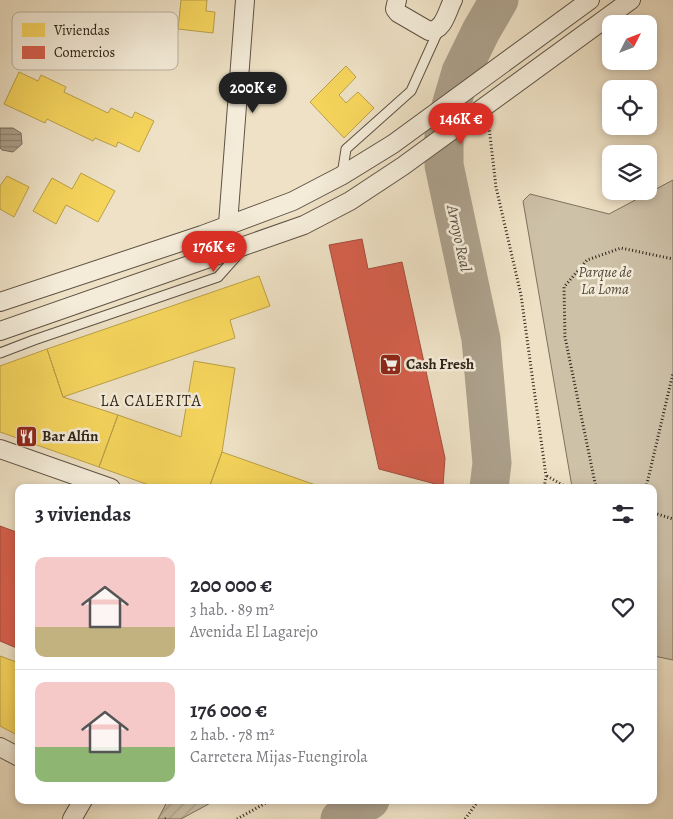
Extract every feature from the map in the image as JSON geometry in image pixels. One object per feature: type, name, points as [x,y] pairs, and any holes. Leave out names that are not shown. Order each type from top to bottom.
[{"type":"street","points":[[228,224],[245,0]]},
{"type":"street","points":[[397,0],[395,8],[398,13],[429,31],[439,28],[450,1]]},
{"type":"street","points":[[0,302],[293,201],[341,176],[393,144],[590,0]]},
{"type":"street","points":[[0,331],[304,225],[350,201],[493,102],[631,0]]},
{"type":"street","points":[[0,449],[100,484]]},
{"type":"street","points":[[0,747],[15,755]]},
{"type":"street","points":[[72,819],[81,804]]},
{"type":"lane","points":[[341,176],[346,149],[411,91],[439,28]]},
{"type":"lane","points":[[0,353],[218,277],[246,245]]},
{"type":"path","points":[[493,102],[496,188],[521,295],[546,476],[545,484]]},
{"type":"path","points":[[595,484],[564,337],[564,287],[587,260],[621,248],[673,259]]},
{"type":"path","points":[[647,484],[673,374]]},
{"type":"path","points":[[546,476],[561,484]]},
{"type":"path","points":[[657,514],[673,519]]},
{"type":"path","points":[[237,819],[264,804]]},
{"type":"path","points":[[465,819],[476,804]]},
{"type":"green space","name":"Parque de La Loma","points":[[673,180],[673,660],[657,657],[657,484],[571,484],[523,201],[530,194],[609,214],[635,200],[657,200],[657,188]]},
{"type":"green space","points":[[166,804],[209,804],[181,819],[158,819]]},
{"type":"shaded area","points":[[0,128],[13,128],[21,133],[22,144],[13,152],[0,148]]},
{"type":"building: Viviendas","points":[[181,0],[207,0],[206,11],[215,12],[213,33],[178,29]]},
{"type":"building: Viviendas","points":[[346,66],[356,77],[339,95],[346,103],[358,92],[374,108],[344,138],[310,102]]},
{"type":"building: Viviendas","points":[[19,72],[38,81],[41,75],[66,87],[64,92],[108,113],[111,108],[132,118],[135,112],[154,121],[139,152],[118,142],[116,147],[95,138],[93,141],[47,119],[45,123],[4,104]]},
{"type":"building: Viviendas","points":[[81,173],[115,191],[98,222],[66,205],[56,224],[33,211],[52,178],[72,189]]},
{"type":"building: Viviendas","points":[[7,176],[29,187],[14,217],[0,209],[0,186]]},
{"type":"building: Viviendas","points":[[259,276],[270,306],[230,320],[235,338],[63,397],[47,349]]},
{"type":"building: Viviendas","points":[[47,349],[63,397],[118,415],[99,467],[0,432],[0,366]]},
{"type":"building: Viviendas","points":[[194,361],[235,368],[222,452],[210,484],[146,484],[99,467],[118,415],[181,437]]},
{"type":"building: Viviendas","points":[[222,452],[313,484],[210,484]]},
{"type":"building: Viviendas","points":[[0,656],[15,662],[15,734],[0,726]]},
{"type":"building: Comercios","name":"Cash Fresh","points":[[362,239],[368,269],[402,262],[445,458],[443,484],[435,484],[379,469],[329,245]]},
{"type":"building: Comercios","points":[[0,526],[15,532],[15,647],[0,641]]},
{"type":"waterway","name":"Arroyo Real","points":[[489,484],[492,463],[481,339],[444,165],[444,130],[461,72],[499,0]]},
{"type":"waterway","name":"Arroyo Real","points":[[340,819],[364,804]]},
{"type":"place","name":"Cash Fresh","points":[[390,364]]},
{"type":"place","name":"Bar Alfin","points":[[26,436]]},
{"type":"district","name":"LA CALERITA","points":[[151,400]]}]
